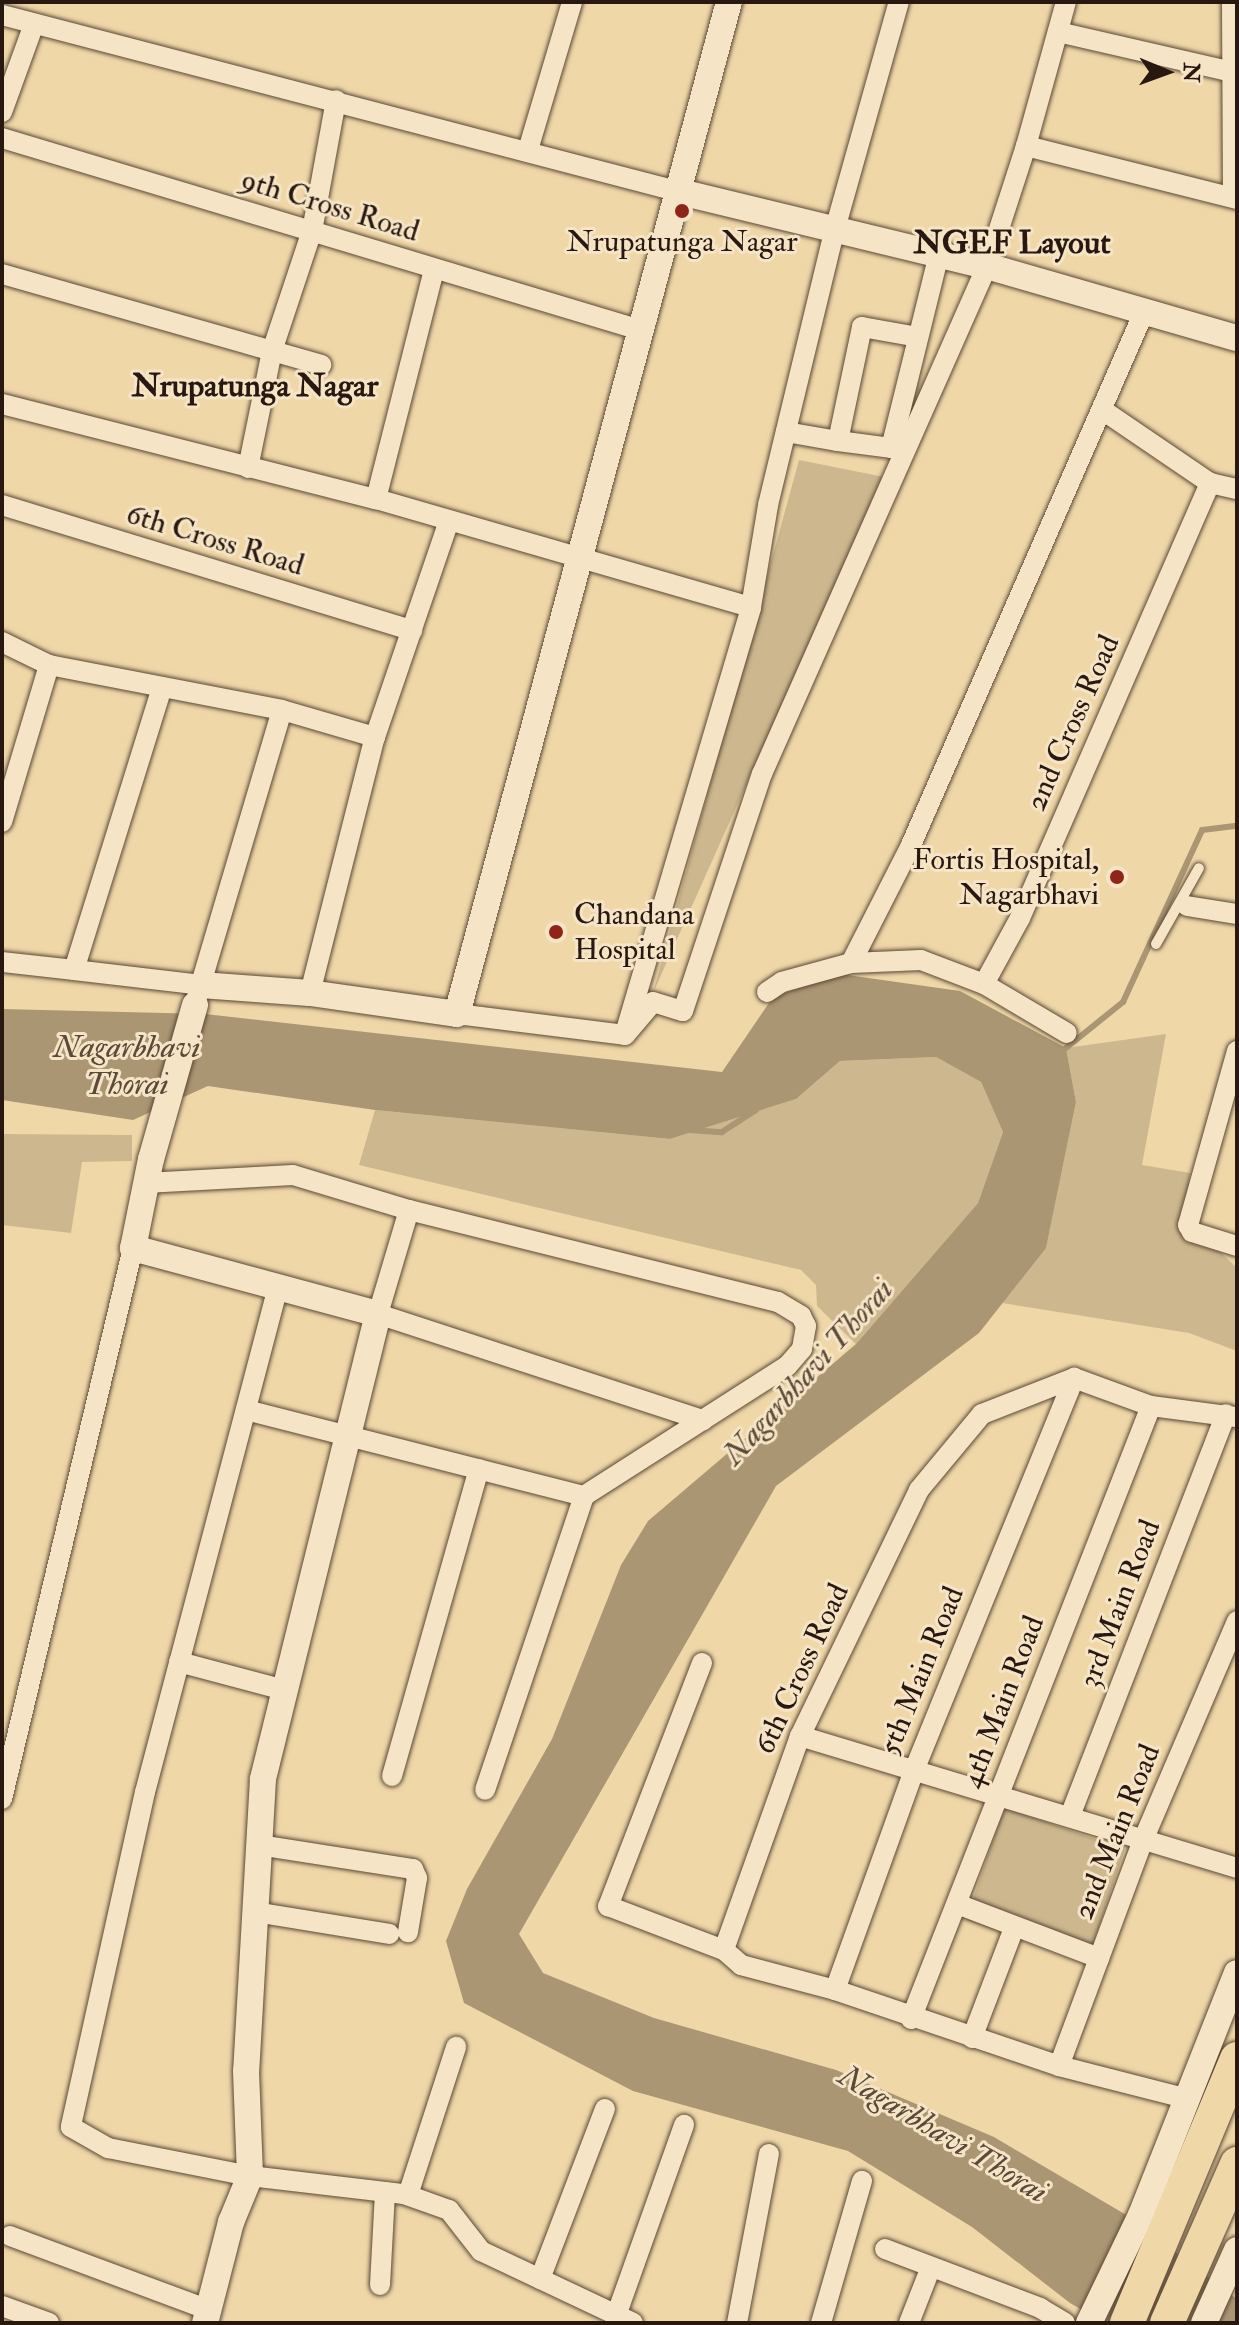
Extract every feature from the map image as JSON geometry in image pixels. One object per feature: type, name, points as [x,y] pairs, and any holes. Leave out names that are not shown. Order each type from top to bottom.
[{"type":"highway","points":[[1127,2323],[1155,2223],[1237,2059]]},
{"type":"highway","points":[[1167,2323],[1237,2164]]},
{"type":"street","points":[[528,150],[572,2]]},
{"type":"street","points":[[457,1014],[729,2]]},
{"type":"street","points":[[625,1035],[751,607],[786,432],[835,229],[899,2]]},
{"type":"street","points":[[625,1035],[653,1002],[683,1011],[762,774],[987,266],[1026,146],[1066,2]]},
{"type":"street","points":[[1026,146],[1235,198],[1232,2]]},
{"type":"street","points":[[2,15],[676,191],[987,266],[1237,338]]},
{"type":"street","points":[[2,112],[34,24]]},
{"type":"street","points":[[1058,32],[1232,72]]},
{"type":"street","points":[[248,468],[272,351],[312,231],[336,100]]},
{"type":"street","name":"9th Cross Road","points":[[2,138],[640,330]]},
{"type":"street","points":[[786,432],[891,448],[939,254]]},
{"type":"street","points":[[376,499],[434,269]]},
{"type":"street","points":[[2,274],[321,365]]},
{"type":"street","points":[[851,963],[911,845],[1104,411],[1144,312]]},
{"type":"street","points":[[838,441],[862,327],[918,337]]},
{"type":"street","points":[[2,404],[376,499],[751,607]]},
{"type":"street","points":[[1104,411],[1210,483],[1237,489]]},
{"type":"street","name":"2nd Cross Road","points":[[984,984],[1020,918],[1210,483]]},
{"type":"street","name":"6th Cross Road","points":[[2,505],[412,630]]},
{"type":"street","points":[[310,993],[375,737],[449,521]]},
{"type":"street","points":[[2,642],[49,665],[282,710],[375,737]]},
{"type":"street","points":[[2,822],[49,665]]},
{"type":"street","points":[[74,970],[162,687]]},
{"type":"street","points":[[2,1799],[133,1248],[148,1171],[282,710]]},
{"type":"street","points":[[1184,904],[1237,914]]},
{"type":"street","points":[[767,992],[782,982],[851,963],[921,960],[984,984],[1067,1033]]},
{"type":"street","points":[[2,962],[74,970],[198,995],[310,993],[625,1035]]},
{"type":"street","points":[[1237,1051],[1186,1225],[1192,1232],[1237,1246]]},
{"type":"street","points":[[148,1171],[293,1175],[409,1210],[794,1307],[806,1326],[797,1357],[584,1496],[485,1790]]},
{"type":"street","points":[[10,2236],[207,2316],[231,2222],[250,2176],[246,2071],[263,1779],[351,1437],[378,1314],[409,1210]]},
{"type":"street","points":[[133,1248],[378,1314],[703,1420]]},
{"type":"street","points":[[278,1287],[179,1662],[76,2088],[71,2127],[108,2148],[250,2176],[408,2195],[449,2210],[481,2251],[624,2320],[684,2125]]},
{"type":"street","points":[[1074,1378],[1151,1406],[1232,1416]]},
{"type":"street","name":"6th Cross Road","points":[[724,1950],[800,1736],[919,1490],[982,1414],[1074,1378]]},
{"type":"street","name":"5th Main Road","points":[[835,1990],[913,1773],[1074,1378]]},
{"type":"street","name":"4th Main Road","points":[[911,2019],[1151,1406]]},
{"type":"street","points":[[246,1410],[584,1496]]},
{"type":"street","name":"3rd Main Road","points":[[1070,1816],[1232,1416]]},
{"type":"street","points":[[392,1776],[479,1469]]},
{"type":"street","name":"2nd Main Road","points":[[1059,2066],[1144,1838],[1237,1621]]},
{"type":"street","points":[[179,1662],[284,1690]]},
{"type":"street","points":[[702,1663],[608,1906],[724,1950],[741,1965],[835,1990],[911,2019],[1059,2066],[1188,2099]]},
{"type":"street","points":[[800,1736],[998,1799],[1070,1816],[1237,1868]]},
{"type":"street","points":[[255,1912],[398,1933],[417,1878],[413,1869],[259,1845]]},
{"type":"street","points":[[957,1904],[1099,1958]]},
{"type":"street","points":[[972,2038],[1014,1928]]},
{"type":"street","points":[[1091,2321],[1155,2223],[1188,2099],[1237,1973]]},
{"type":"street","points":[[408,2195],[456,2047]]},
{"type":"street","points":[[540,2279],[605,2109]]},
{"type":"street","points":[[737,2323],[769,2154]]},
{"type":"street","points":[[821,2323],[862,2181]]},
{"type":"street","points":[[380,2285],[385,2192]]},
{"type":"street","points":[[885,2249],[1040,2308],[1065,2323]]},
{"type":"street","points":[[1204,2323],[1237,2250]]},
{"type":"street","points":[[909,2323],[931,2267]]},
{"type":"street","points":[[12,2313],[49,2323]]},
{"type":"lane","points":[[1156,944],[1184,904],[1199,868]]},
{"type":"shaded area","points":[[799,460],[884,477],[653,993]]},
{"type":"shaded area","points":[[1166,1034],[1142,1165],[1190,1173],[1186,1219],[1237,1268],[1237,1351],[1189,1333],[1002,1303],[1046,1247],[1076,1102],[1066,1048]]},
{"type":"shaded area","points":[[936,1057],[981,1082],[1003,1132],[978,1203],[856,1344],[817,1306],[816,1285],[801,1270],[359,1165],[375,1110],[670,1139],[796,1099],[840,1061]]},
{"type":"shaded area","points":[[2,1134],[132,1135],[132,1161],[82,1162],[71,1233],[2,1225]]},
{"type":"shaded area","points":[[1004,1808],[1125,1849],[1087,1962],[966,1920]]},
{"type":"water","name":"Nagarbhavi Thorai","points":[[840,974],[960,991],[1066,1048],[1076,1102],[1046,1248],[979,1333],[776,1486],[519,1934],[543,1973],[654,2018],[836,2070],[994,2137],[1128,2216],[1237,2299],[1237,2323],[1105,2323],[1070,2303],[972,2227],[848,2151],[633,2091],[464,2003],[446,1941],[467,1889],[552,1739],[621,1565],[648,1521],[856,1344],[978,1203],[1003,1132],[981,1082],[936,1057],[840,1061],[796,1099],[670,1139],[375,1110],[208,1086],[133,1120],[2,1100],[2,1009],[205,1014],[722,1072],[773,997]]},
{"type":"waterway","points":[[1061,1052],[1123,1002],[1202,830],[1237,826]]},
{"type":"waterway","name":"Nagarbhavi Thorai","points":[[690,1130],[722,1132],[756,1110]]},
{"type":"place","name":"Nrupatunga Nagar","points":[[682,211]]},
{"type":"place","name":"Fortis Hospital, Nagarbhavi","points":[[1117,877]]},
{"type":"place","name":"Chandana Hospital","points":[[556,932]]},
{"type":"district","name":"NGEF Layout","points":[[1012,243]]},
{"type":"district","name":"Nrupatunga Nagar","points":[[255,386]]}]
